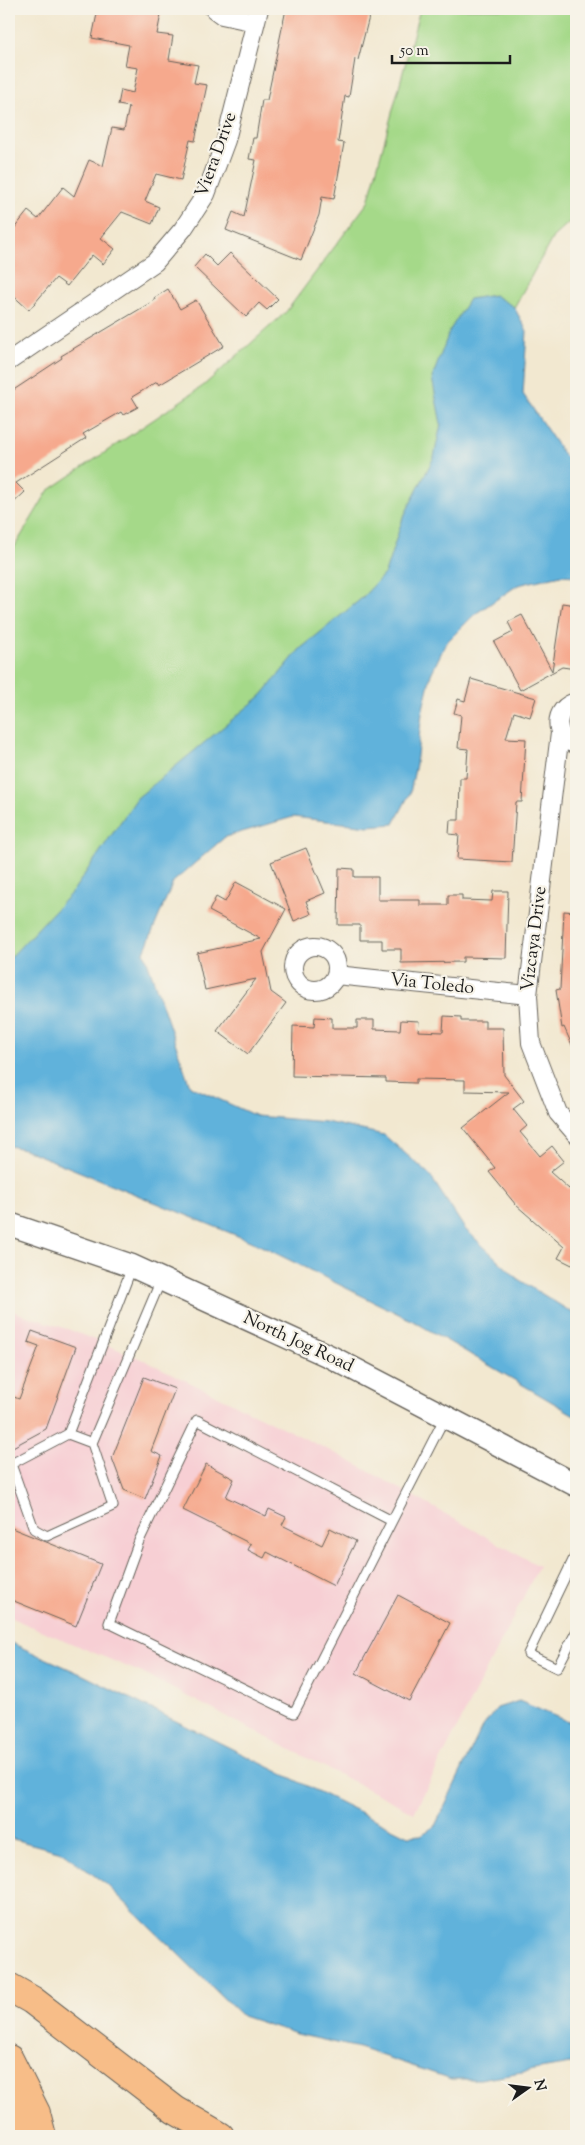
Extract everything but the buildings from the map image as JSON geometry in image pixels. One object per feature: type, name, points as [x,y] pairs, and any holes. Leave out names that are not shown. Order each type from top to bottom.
[{"type":"highway","points":[[9,1987],[32,2000],[176,2110],[220,2136]]},
{"type":"highway","points":[[9,2059],[36,2113],[42,2136]]},
{"type":"highway","points":[[9,2115],[19,2136]]},
{"type":"street","points":[[214,9],[222,15],[257,15]]},
{"type":"street","name":"Viera Drive","points":[[9,361],[155,262],[183,229],[206,194],[226,140],[257,15]]},
{"type":"street","name":"Vizcaya Drive","points":[[576,702],[568,704],[558,720],[560,733],[528,995],[532,1043],[558,1113],[576,1134]]},
{"type":"street","points":[[560,733],[565,739],[576,744]]},
{"type":"street","name":"Via Toledo","points":[[336,975],[528,995]]},
{"type":"street","name":"North Jog Road","points":[[9,1224],[132,1266],[331,1357],[576,1485]]},
{"type":"lane","points":[[132,1266],[68,1434],[11,1464],[34,1529],[47,1536],[113,1506],[92,1443],[161,1280]]},
{"type":"lane","points":[[392,1521],[197,1420],[139,1541],[109,1623],[294,1713],[392,1521],[445,1417]]},
{"type":"lane","points":[[68,1434],[92,1443]]},
{"type":"lane","points":[[576,1554],[528,1654],[557,1668],[576,1632]]},
{"type":"shaded area","points":[[9,1310],[70,1330],[142,1359],[343,1457],[539,1566],[414,1813],[142,1673],[9,1617]]},
{"type":"green space","points":[[420,9],[576,9],[576,216],[553,237],[494,344],[461,489],[9,996],[9,556],[48,491],[203,386],[286,312],[368,202]]},
{"type":"water","points":[[494,295],[514,307],[527,331],[523,394],[564,455],[576,468],[576,576],[561,575],[518,585],[475,614],[446,643],[431,674],[422,713],[416,764],[410,793],[394,824],[368,826],[293,817],[225,837],[173,882],[144,952],[190,1086],[256,1116],[326,1122],[384,1135],[429,1174],[465,1229],[518,1279],[576,1315],[576,1416],[415,1322],[255,1243],[24,1149],[9,1146],[9,959],[73,891],[137,798],[262,695],[300,649],[362,598],[385,573],[403,518],[434,457],[441,424],[432,378],[450,330],[469,299]]},
{"type":"water","points":[[9,1642],[83,1675],[408,1836],[421,1835],[435,1826],[481,1729],[497,1708],[519,1701],[576,1725],[576,2063],[480,2079],[451,2079],[359,2048],[297,2034],[242,2016],[106,1884],[62,1852],[9,1838]]}]
